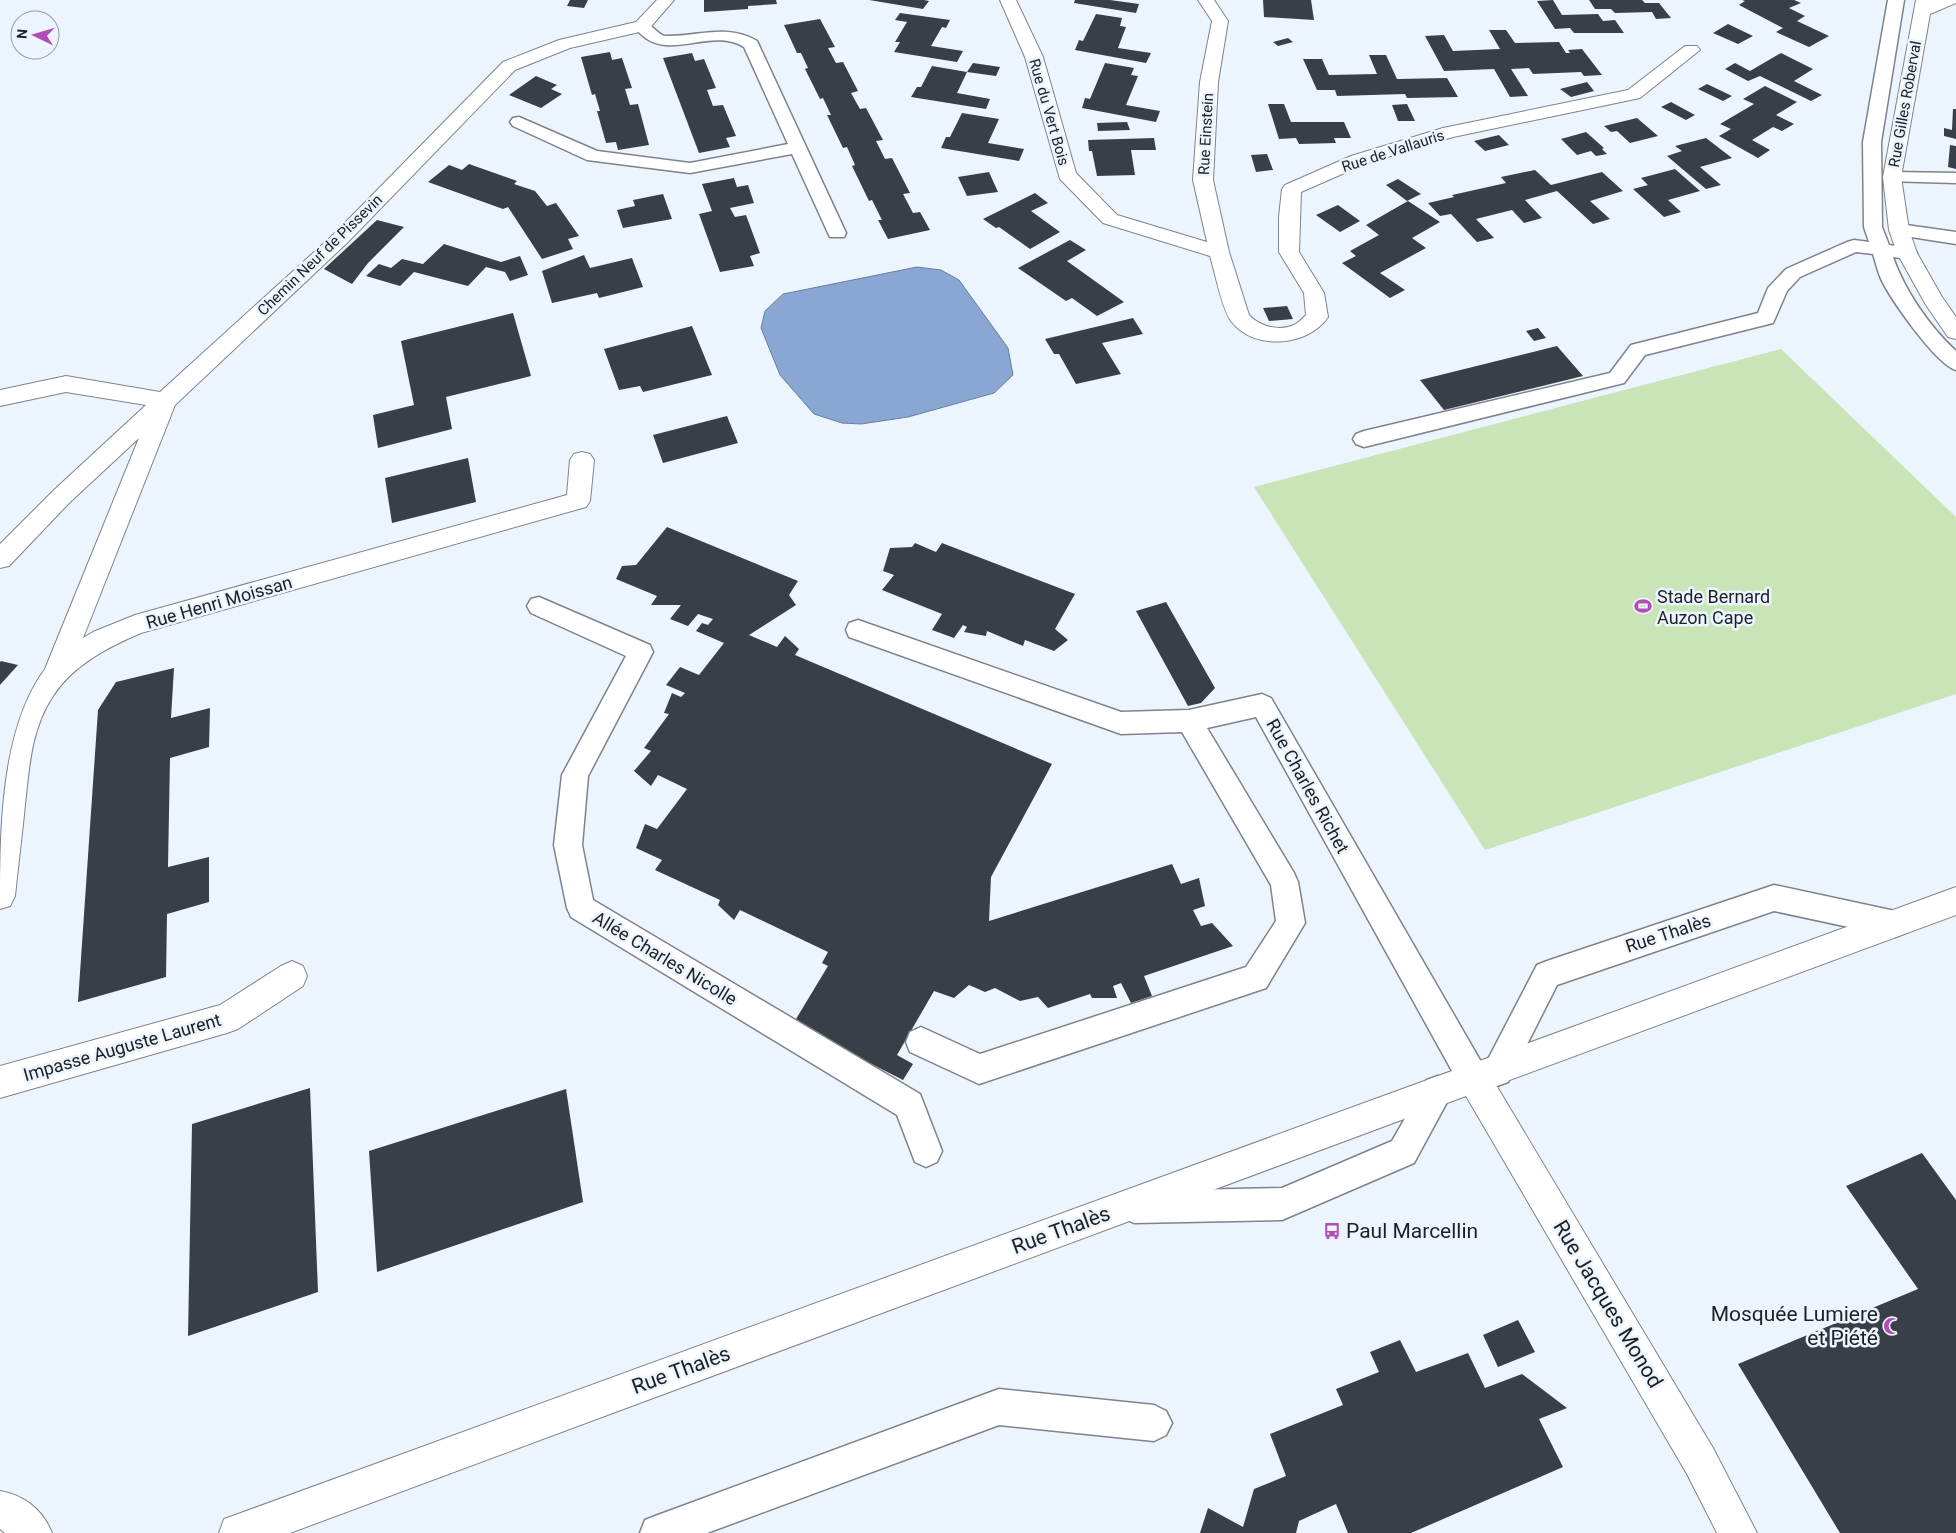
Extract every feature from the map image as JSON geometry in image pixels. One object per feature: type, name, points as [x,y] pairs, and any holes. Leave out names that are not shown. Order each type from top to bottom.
[{"type":"street","points":[[642,26],[666,0]]},
{"type":"street","name":"Rue du Vert Bois","points":[[1008,0],[1034,56],[1067,175],[1110,219],[1219,252]]},
{"type":"street","name":"Rue Einstein","points":[[1206,0],[1220,20],[1209,82],[1203,180],[1219,252],[1239,317],[1246,326]]},
{"type":"street","points":[[1923,6],[1950,0]]},
{"type":"street","name":"Rue Gilles Roberval","points":[[1923,6],[1892,177],[1899,230],[1907,253],[1933,300],[1956,332]]},
{"type":"street","name":"Chemin Neuf de Pissevin","points":[[0,559],[61,496],[341,238],[509,66],[565,44],[642,26]]},
{"type":"street","name":"Rue de Vallauris","points":[[1246,326],[1270,335],[1299,332],[1317,317],[1314,293],[1289,252],[1289,217],[1292,189],[1358,160],[1449,132],[1634,94],[1691,50]]},
{"type":"street","points":[[0,398],[66,384],[165,401],[56,673]]},
{"type":"street","name":"Rue Henri Moissan","points":[[0,896],[18,749],[27,717],[44,687],[56,673],[85,649],[135,625],[578,502],[582,460]]},
{"type":"street","name":"Rue Thalès","points":[[238,1533],[1956,901]]},
{"type":"street","name":"Impasse Auguste Laurent","points":[[0,1082],[227,1018],[292,976]]},
{"type":"street","name":"Rue Jacques Monod","points":[[1485,1074],[1738,1533]]},
{"type":"street","points":[[0,1510],[11,1512],[33,1533]]},
{"type":"lane","points":[[1896,0],[1872,142],[1873,227],[1891,280],[1936,344],[1956,363]]},
{"type":"lane","points":[[642,26],[653,38],[665,40],[728,35],[744,38],[751,44],[837,233]]},
{"type":"lane","points":[[519,122],[593,156],[690,168],[798,147]]},
{"type":"lane","points":[[1892,177],[1956,178]]},
{"type":"lane","points":[[1899,230],[1956,238]]},
{"type":"lane","points":[[1364,439],[1617,378],[1638,350],[1766,318],[1778,288],[1793,273],[1854,246],[1907,253]]},
{"type":"lane","name":"Allée Charles Nicolle","points":[[539,606],[641,652],[575,775],[568,846],[581,908],[909,1105],[926,1151]]},
{"type":"lane","name":"Rue Charles Richet","points":[[858,630],[1121,723],[1189,721],[1262,705],[1485,1074]]},
{"type":"lane","points":[[921,1042],[979,1070],[1256,978],[1291,923],[1284,882],[1189,721]]},
{"type":"lane","name":"Rue Thalès","points":[[1485,1074],[1547,975],[1774,898],[1895,924]]},
{"type":"lane","name":"Rue Thalès","points":[[1123,1207],[1282,1204],[1403,1152],[1438,1091]]},
{"type":"lane","points":[[658,1533],[999,1407],[1154,1422]]},
{"type":"green space","name":"Stade Bernard Auzon Cape","points":[[1781,349],[1956,517],[1956,694],[1485,850],[1254,487]]},
{"type":"water","points":[[917,267],[941,270],[959,280],[1008,348],[1013,375],[994,393],[908,417],[861,424],[842,423],[814,414],[780,375],[761,328],[765,311],[783,294]]},
{"type":"building","points":[[570,0],[588,0],[584,8],[567,6]]},
{"type":"building","points":[[704,0],[776,0],[777,4],[748,6],[748,9],[704,12]]},
{"type":"building","points":[[869,0],[924,0],[929,1],[923,9]]},
{"type":"building","points":[[1075,0],[1110,0],[1139,4],[1136,13],[1074,3]]},
{"type":"building","points":[[1263,0],[1311,0],[1314,20],[1264,17]]},
{"type":"building","points":[[1553,0],[1562,15],[1598,14],[1603,21],[1615,20],[1624,33],[1574,33],[1570,28],[1555,29],[1537,1]]},
{"type":"building","points":[[1589,0],[1642,0],[1645,3],[1659,3],[1671,18],[1656,19],[1652,12],[1615,13],[1611,9],[1595,9]]},
{"type":"building","points":[[1742,0],[1794,0],[1801,3],[1789,8],[1805,16],[1797,21],[1829,36],[1809,47],[1776,32],[1783,28],[1739,5],[1745,1]]},
{"type":"building","points":[[900,13],[950,20],[946,28],[942,27],[931,46],[963,51],[957,62],[894,52],[900,42],[895,42],[907,22],[895,20]]},
{"type":"building","points":[[1096,14],[1122,18],[1120,26],[1126,27],[1118,48],[1151,53],[1146,63],[1075,50],[1079,40],[1083,41]]},
{"type":"building","points":[[820,19],[835,47],[828,48],[836,63],[843,62],[858,91],[851,93],[860,109],[866,108],[883,140],[876,141],[885,159],[892,158],[910,193],[903,194],[913,213],[920,212],[930,230],[888,239],[878,220],[882,220],[872,200],[869,201],[852,166],[855,165],[847,147],[843,148],[827,115],[831,115],[823,98],[820,99],[805,69],[808,68],[801,53],[797,53],[784,25]]},
{"type":"building","points":[[1728,24],[1753,36],[1738,44],[1713,33]]},
{"type":"building","points":[[1489,30],[1506,30],[1515,43],[1559,42],[1566,53],[1570,53],[1568,50],[1582,49],[1602,75],[1584,76],[1581,72],[1533,74],[1529,68],[1511,69],[1528,96],[1510,97],[1494,69],[1444,71],[1425,36],[1444,35],[1453,51],[1500,49]]},
{"type":"building","points":[[1288,38],[1293,42],[1278,46],[1273,42]]},
{"type":"building","points":[[610,52],[612,60],[622,58],[632,88],[625,89],[630,105],[638,104],[649,145],[618,150],[616,142],[606,143],[597,111],[600,111],[595,94],[592,95],[581,57]]},
{"type":"building","points":[[692,53],[695,61],[704,59],[716,88],[707,90],[713,106],[723,105],[736,136],[726,138],[730,147],[699,153],[663,58]]},
{"type":"building","points":[[1781,53],[1813,69],[1794,81],[1822,95],[1811,101],[1760,76],[1748,81],[1725,69],[1735,63],[1750,71]]},
{"type":"building","points":[[1369,55],[1386,55],[1397,79],[1447,78],[1458,97],[1407,98],[1405,94],[1337,96],[1335,90],[1317,90],[1303,59],[1322,59],[1329,75],[1377,74]]},
{"type":"building","points":[[973,63],[1000,67],[996,76],[967,72]]},
{"type":"building","points":[[1105,63],[1134,68],[1131,75],[1138,76],[1126,105],[1160,111],[1156,122],[1082,108],[1085,98],[1090,99]]},
{"type":"building","points":[[932,66],[967,72],[957,93],[990,99],[986,109],[911,97],[917,87],[921,87]]},
{"type":"building","points":[[536,76],[557,85],[551,89],[562,94],[541,108],[509,95]]},
{"type":"building","points":[[1587,82],[1594,91],[1571,97],[1560,89]]},
{"type":"building","points":[[1707,84],[1732,96],[1723,101],[1698,89]]},
{"type":"building","points":[[1765,86],[1797,102],[1776,115],[1794,124],[1782,131],[1773,127],[1752,140],[1770,150],[1758,158],[1719,136],[1731,129],[1720,124],[1754,104],[1743,99]]},
{"type":"building","points":[[1671,102],[1695,115],[1686,120],[1661,107]]},
{"type":"building","points":[[1268,104],[1284,104],[1291,122],[1344,122],[1351,138],[1334,138],[1336,143],[1299,144],[1296,138],[1279,139]]},
{"type":"building","points":[[1407,104],[1415,121],[1398,121],[1392,105]]},
{"type":"building","points":[[1953,109],[1956,109],[1956,139],[1944,136],[1944,128],[1952,130]]},
{"type":"building","points":[[962,113],[999,119],[988,143],[1024,149],[1019,161],[941,148],[946,137],[950,137]]},
{"type":"building","points":[[1637,118],[1658,136],[1630,143],[1617,131],[1611,132],[1604,126]]},
{"type":"building","points":[[1127,122],[1130,130],[1098,131],[1097,123]]},
{"type":"building","points":[[1586,132],[1604,148],[1602,149],[1607,154],[1596,156],[1591,151],[1577,155],[1561,139]]},
{"type":"building","points":[[1499,135],[1509,145],[1485,151],[1474,141]]},
{"type":"building","points":[[1154,138],[1156,150],[1131,150],[1135,175],[1097,176],[1092,151],[1089,151],[1088,140]]},
{"type":"building","points":[[1706,138],[1732,158],[1700,167],[1721,185],[1706,189],[1667,156],[1682,151],[1675,146]]},
{"type":"building","points":[[1950,145],[1956,146],[1956,169],[1948,167]]},
{"type":"building","points":[[1267,154],[1273,170],[1256,172],[1251,155]]},
{"type":"building","points":[[469,164],[517,181],[514,184],[535,191],[547,206],[556,203],[579,236],[568,239],[573,249],[542,259],[508,207],[503,209],[428,182],[449,165],[462,170]]},
{"type":"building","points":[[1675,169],[1700,191],[1668,200],[1681,212],[1664,217],[1633,189],[1648,185],[1641,178]]},
{"type":"building","points":[[1535,170],[1551,185],[1602,172],[1623,191],[1590,201],[1610,219],[1593,224],[1557,191],[1525,200],[1542,218],[1524,223],[1512,210],[1476,219],[1494,238],[1477,242],[1451,214],[1440,216],[1428,203],[1454,197],[1452,195],[1506,183],[1501,177]]},
{"type":"building","points":[[989,172],[998,192],[967,196],[958,177]]},
{"type":"building","points":[[734,178],[737,187],[748,185],[754,203],[730,208],[735,217],[746,215],[760,253],[750,256],[754,266],[720,272],[699,214],[712,211],[702,184]]},
{"type":"building","points":[[1398,179],[1421,194],[1407,201],[1386,185]]},
{"type":"building","points":[[1035,193],[1048,203],[1031,211],[1060,232],[1030,249],[999,227],[996,228],[983,219]]},
{"type":"building","points":[[663,194],[672,219],[623,228],[617,210],[635,206],[633,200]]},
{"type":"building","points":[[1408,201],[1440,222],[1412,238],[1426,248],[1380,273],[1405,290],[1390,298],[1342,263],[1356,256],[1350,251],[1379,235],[1366,225]]},
{"type":"building","points":[[1338,205],[1360,221],[1340,232],[1316,215]]},
{"type":"building","points":[[377,220],[404,227],[368,263],[352,284],[324,269]]},
{"type":"building","points":[[1070,240],[1086,250],[1067,261],[1124,302],[1097,316],[1072,298],[1066,301],[1018,268]]},
{"type":"building","points":[[444,244],[501,262],[520,256],[528,275],[510,281],[505,272],[486,267],[468,286],[414,272],[400,286],[366,276],[379,264],[391,268],[402,259],[423,264]]},
{"type":"building","points":[[584,255],[590,268],[632,258],[643,287],[599,298],[597,293],[552,303],[542,271]]},
{"type":"building","points":[[1287,306],[1293,319],[1269,321],[1263,308]]},
{"type":"building","points":[[513,313],[531,376],[446,397],[452,429],[378,448],[373,415],[414,405],[401,341]]},
{"type":"building","points":[[1133,318],[1143,334],[1102,343],[1121,374],[1076,384],[1059,354],[1054,354],[1045,339]]},
{"type":"building","points":[[692,326],[712,375],[643,392],[640,386],[619,390],[604,349]]},
{"type":"building","points":[[1538,328],[1546,338],[1534,341],[1526,331]]},
{"type":"building","points":[[1557,346],[1583,376],[1444,410],[1420,380]]},
{"type":"building","points":[[727,416],[738,443],[663,463],[653,435]]},
{"type":"building","points":[[468,458],[476,502],[392,523],[385,478]]},
{"type":"building","points":[[667,527],[798,581],[789,595],[796,605],[749,635],[777,647],[785,636],[799,649],[795,655],[1052,764],[991,877],[989,921],[1172,864],[1181,884],[1199,878],[1205,906],[1193,910],[1201,926],[1212,923],[1233,946],[1144,976],[1152,996],[1131,1003],[1121,983],[1113,986],[1117,998],[1092,998],[1090,994],[1048,1008],[1038,997],[1020,1001],[995,988],[985,992],[969,985],[954,998],[934,991],[897,1055],[913,1064],[903,1080],[793,1024],[828,966],[822,963],[828,952],[740,910],[734,920],[718,905],[720,900],[655,870],[662,860],[636,848],[645,824],[657,829],[687,789],[658,775],[651,786],[634,771],[651,751],[644,748],[669,714],[664,713],[672,693],[681,697],[685,693],[666,685],[680,667],[699,675],[724,643],[696,631],[702,623],[708,625],[713,619],[698,614],[688,626],[670,619],[681,605],[651,605],[657,596],[616,579],[622,566],[636,565]]},
{"type":"building","points":[[915,543],[936,552],[942,543],[1075,594],[1055,629],[1068,640],[1054,651],[1025,640],[1023,646],[987,631],[986,636],[964,632],[967,627],[963,625],[954,638],[932,630],[942,614],[882,590],[894,575],[883,571],[890,548],[912,547]]},
{"type":"building","points":[[1166,602],[1215,688],[1201,703],[1188,706],[1136,611]]},
{"type":"building","points":[[0,662],[18,665],[0,685]]},
{"type":"building","points":[[174,668],[171,718],[210,708],[209,747],[170,758],[168,867],[209,857],[209,902],[167,914],[166,977],[78,1002],[98,710],[116,682]]},
{"type":"building","points":[[310,1088],[318,1292],[188,1336],[192,1124]]},
{"type":"building","points":[[566,1089],[583,1202],[377,1272],[369,1151]]},
{"type":"building","name":"Mosquée Lumiere et Piété","points":[[1922,1153],[1956,1200],[1956,1533],[1840,1533],[1738,1364],[1918,1289],[1846,1186]]},
{"type":"building","points":[[1518,1320],[1535,1352],[1498,1367],[1483,1335]]},
{"type":"building","points":[[1400,1340],[1416,1372],[1468,1353],[1485,1388],[1522,1374],[1567,1408],[1539,1419],[1563,1467],[1411,1533],[1348,1533],[1336,1504],[1299,1521],[1296,1533],[1200,1533],[1208,1508],[1243,1527],[1254,1489],[1286,1476],[1270,1434],[1343,1405],[1336,1389],[1379,1372],[1370,1352]]},
{"type":"place","name":"Stade Bernard Auzon Cape","points":[[1643,606]]},
{"type":"place","name":"Paul Marcellin","points":[[1332,1231]]},
{"type":"place","name":"Mosquée Lumiere et Piété","points":[[1892,1326]]}]
